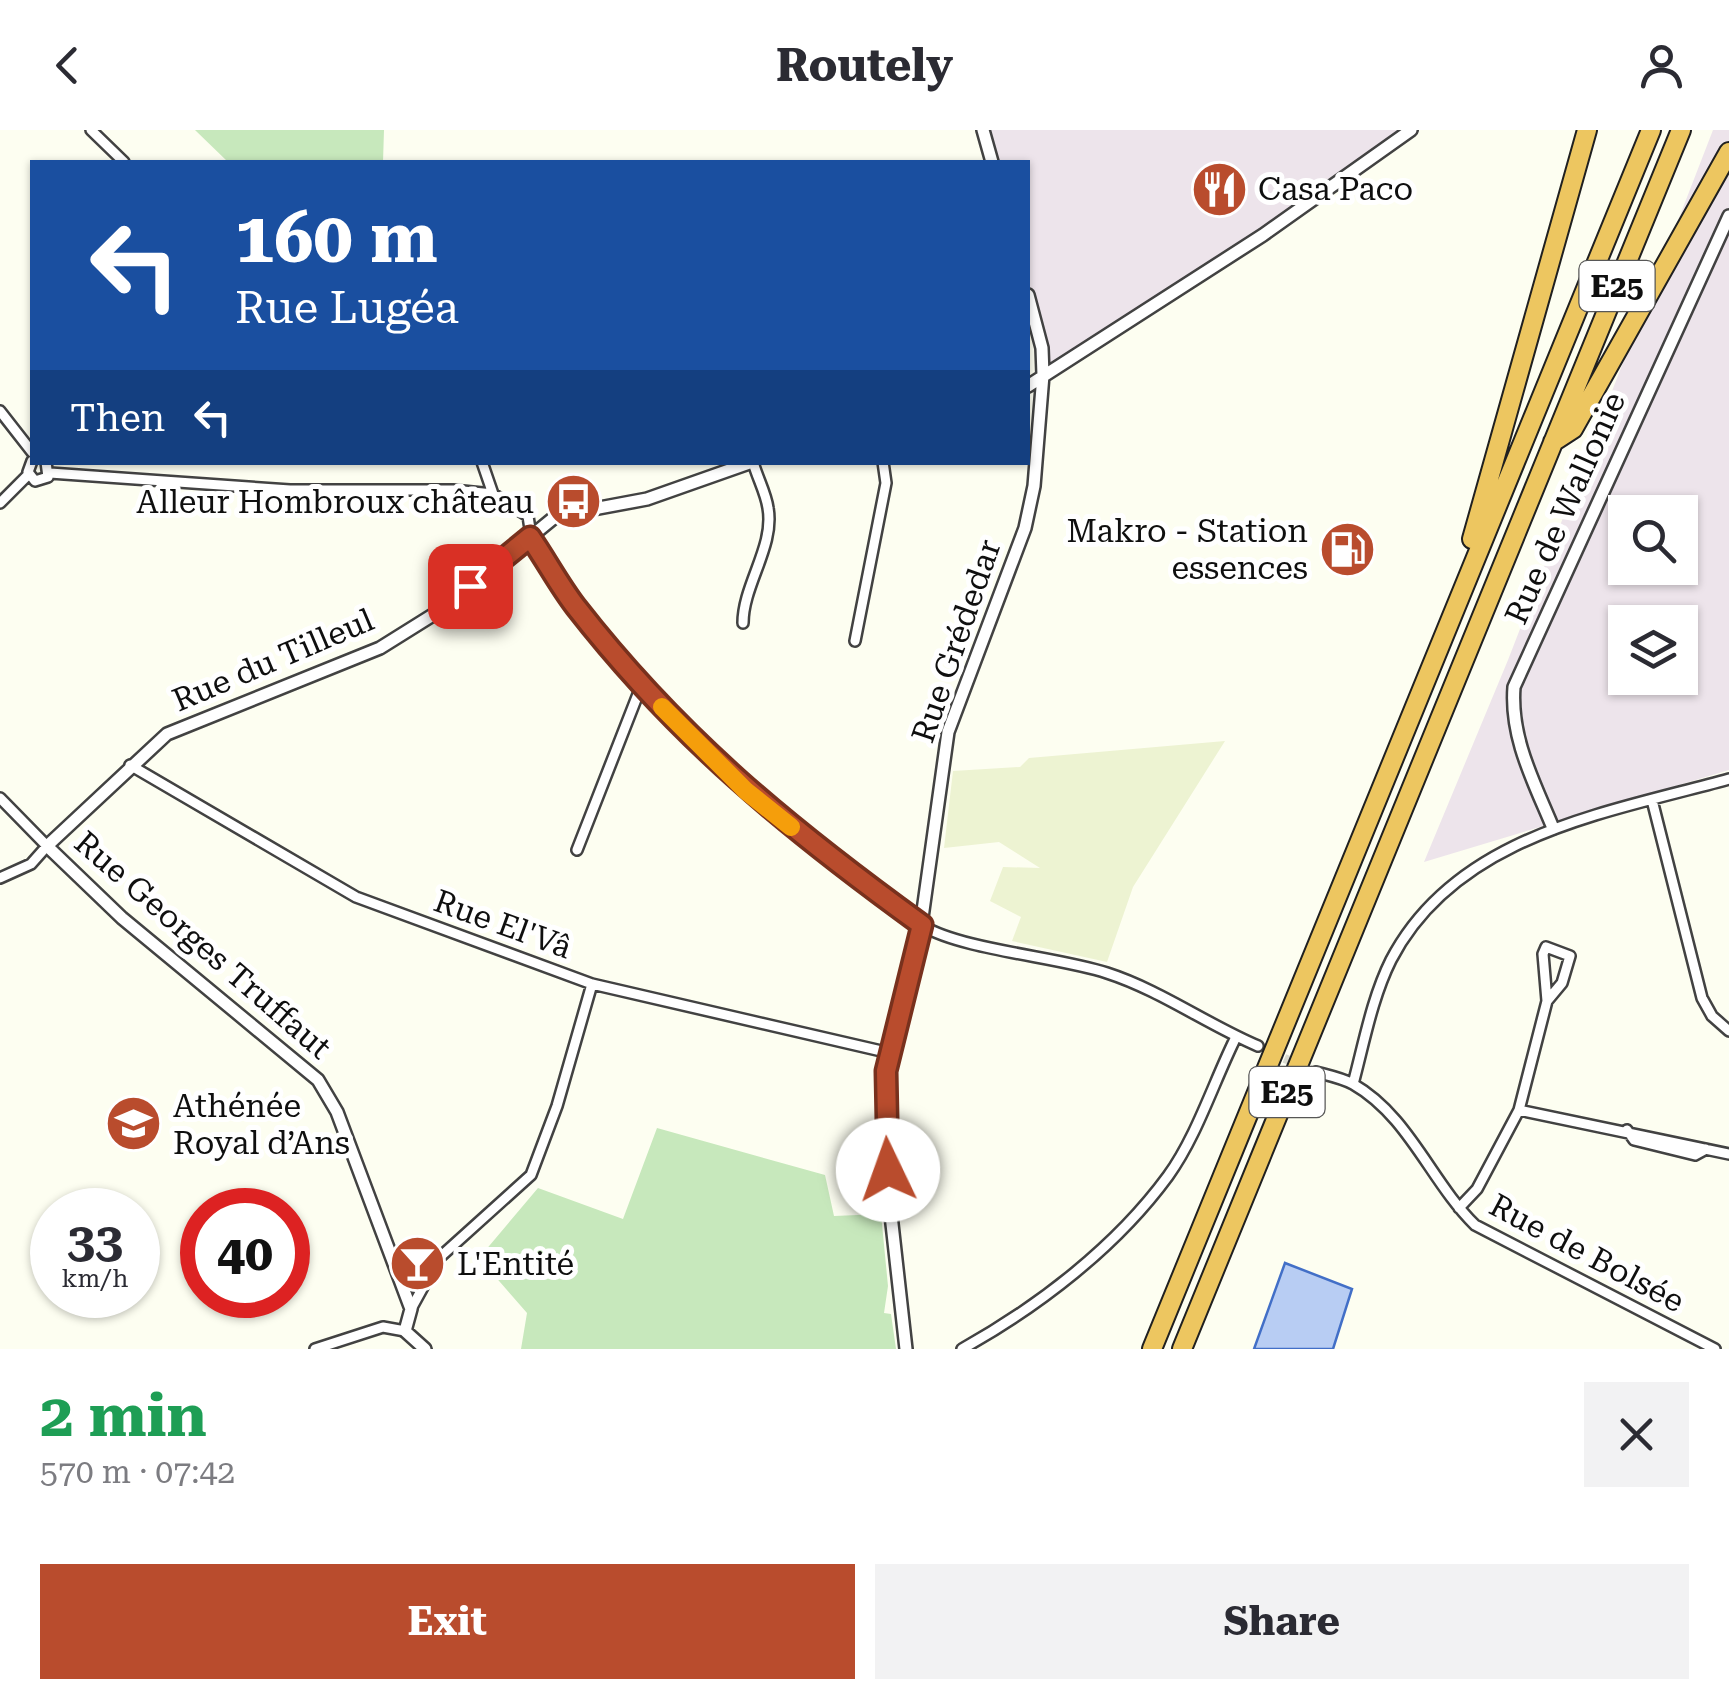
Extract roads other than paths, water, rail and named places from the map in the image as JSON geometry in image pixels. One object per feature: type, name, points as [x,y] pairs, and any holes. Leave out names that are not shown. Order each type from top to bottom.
[{"type":"highway","points":[[1392,764],[1395,737],[1475,532],[1587,130]]},
{"type":"highway","name":"E25","points":[[1152,1349],[1651,130]]},
{"type":"highway","name":"E25","points":[[1182,1349],[1681,130]]},
{"type":"highway","points":[[1553,442],[1572,428],[1729,152]]},
{"type":"street","points":[[91,130],[122,160]]},
{"type":"street","points":[[983,130],[991,160]]},
{"type":"street","points":[[1030,385],[1262,235],[1411,130]]},
{"type":"street","name":"Rue de Wallonie","points":[[1554,828],[1518,741],[1512,717],[1514,688],[1729,216]]},
{"type":"street","name":"Rue Grédedar","points":[[906,1349],[890,1206],[885,1098],[890,1053],[922,925],[948,732],[1025,528],[1034,486],[1044,375],[1030,306]]},
{"type":"street","points":[[0,412],[30,450]]},
{"type":"street","points":[[0,503],[28,474],[31,465]]},
{"type":"street","points":[[483,465],[493,494]]},
{"type":"street","name":"Rue du Tilleul","points":[[47,846],[166,734],[380,648],[444,608],[556,516],[647,500],[744,465]]},
{"type":"street","points":[[743,623],[743,607],[768,528],[768,508],[753,465]]},
{"type":"street","points":[[855,642],[886,483],[883,465]]},
{"type":"street","points":[[28,474],[40,482],[48,468],[127,482],[493,494],[528,516],[530,537],[574,605],[642,684],[746,791],[922,925],[1110,974],[1258,1046]]},
{"type":"street","points":[[576,850],[642,684]]},
{"type":"street","name":"Rue El'Vâ","points":[[130,764],[356,897],[592,984],[890,1053]]},
{"type":"street","points":[[1353,1084],[1390,962],[1420,916],[1460,877],[1554,828],[1729,778]]},
{"type":"street","points":[[0,798],[47,846],[31,864],[0,878]]},
{"type":"street","points":[[1652,800],[1706,1008],[1729,1031]]},
{"type":"street","name":"Rue Georges Truffaut","points":[[47,846],[122,918],[318,1080],[337,1112],[411,1309]]},
{"type":"street","points":[[1459,1208],[1477,1189],[1519,1110],[1546,1001],[1542,954],[1546,947],[1570,956],[1562,983],[1546,1001]]},
{"type":"street","points":[[405,1331],[411,1309],[447,1248],[531,1175],[558,1106],[592,984]]},
{"type":"street","points":[[962,1349],[1090,1260],[1132,1220],[1170,1173],[1236,1037]]},
{"type":"street","name":"Rue de Bolsée","points":[[1316,1072],[1353,1084],[1412,1139],[1459,1208],[1475,1224],[1715,1349]]},
{"type":"street","points":[[1519,1110],[1729,1154]]},
{"type":"street","points":[[315,1349],[383,1327],[405,1331],[425,1349]]},
{"type":"water","points":[[1285,1263],[1352,1289],[1333,1349],[1254,1349]]},
{"type":"tunnel","points":[[1272,1053],[1316,1072]]},
{"type":"place","name":"Casa Paco","points":[[1219,189]]},
{"type":"place","name":"Alleur Hombroux château","points":[[573,502]]},
{"type":"place","name":"Makro - Station essences","points":[[1347,549]]},
{"type":"place","name":"Athénée Royal d’Ans","points":[[134,1124]]},
{"type":"place","name":"L'Entité","points":[[418,1264]]}]
